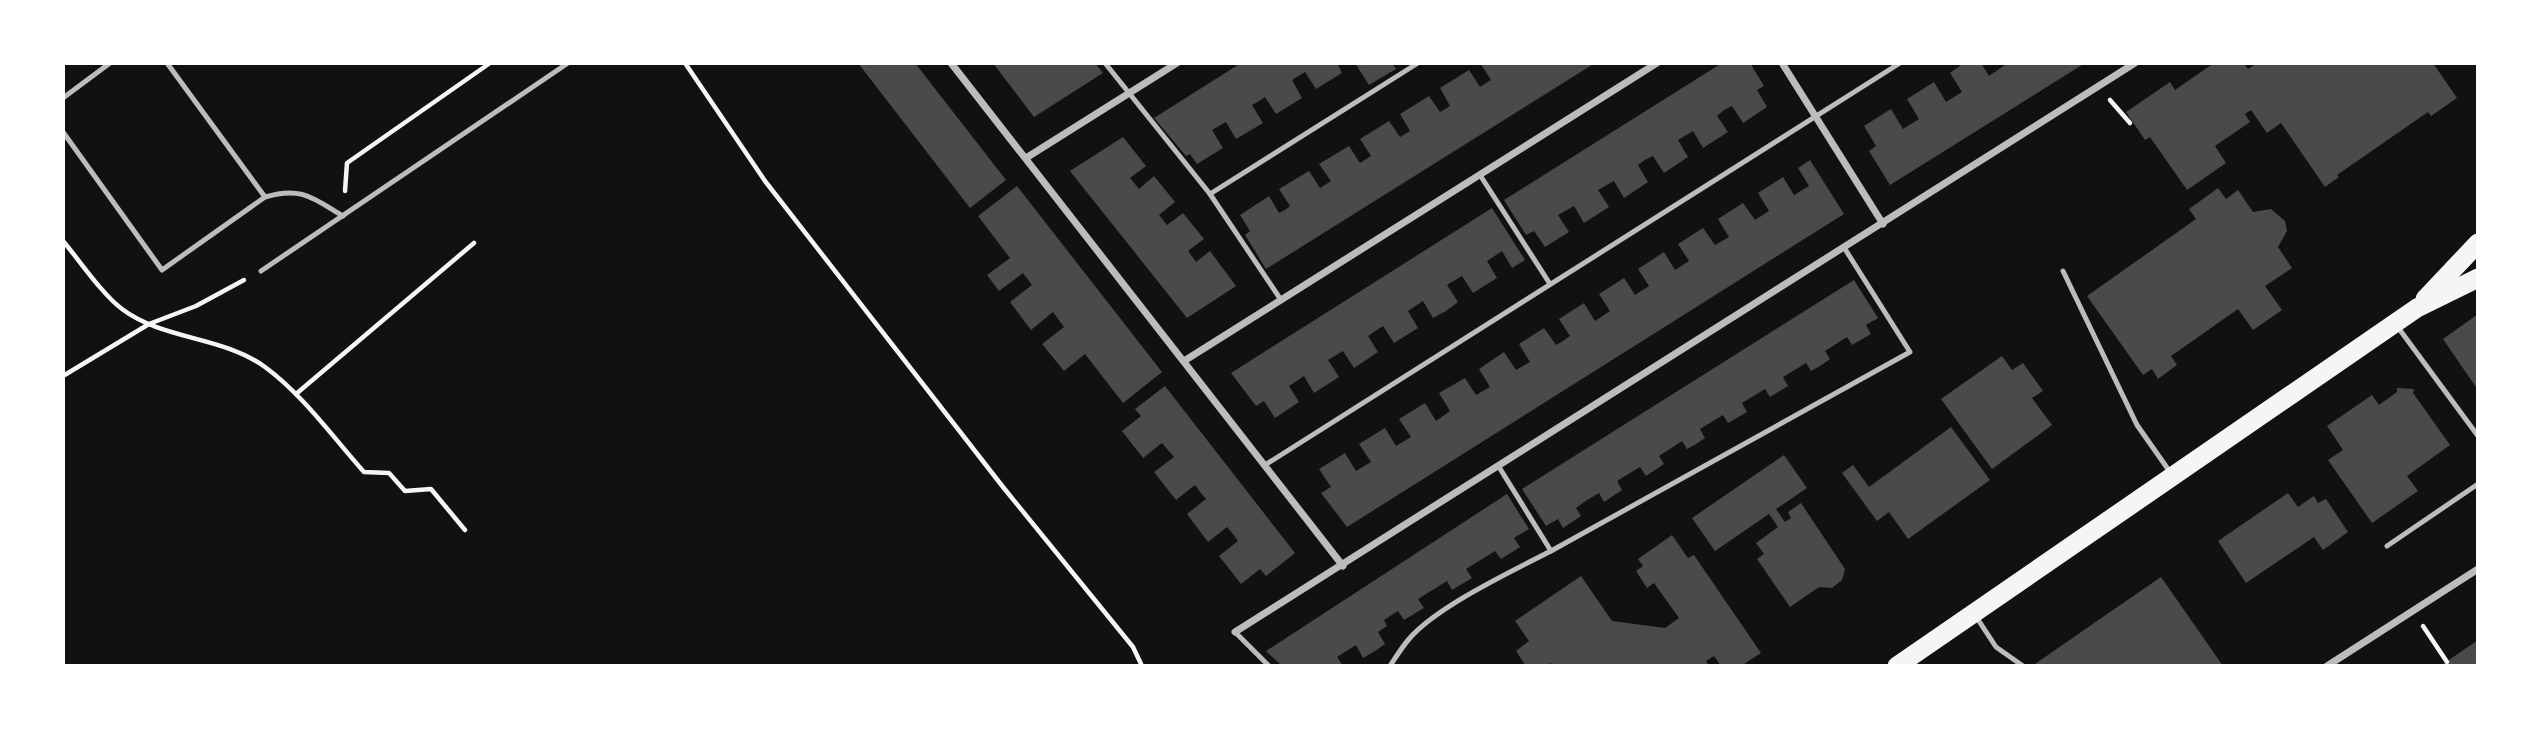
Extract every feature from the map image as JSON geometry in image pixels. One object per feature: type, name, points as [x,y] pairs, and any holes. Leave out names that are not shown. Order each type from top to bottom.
[{"type":"highway","points":[[2417,308],[2478,243]]},
{"type":"highway","points":[[1897,666],[2172,474],[2417,308],[2478,278]]},
{"type":"street","points":[[951,63],[1343,566]]},
{"type":"street","points":[[1026,158],[1177,63]]},
{"type":"street","points":[[1184,361],[1657,63]]},
{"type":"street","points":[[1782,63],[1883,224]]},
{"type":"street","points":[[1236,632],[2135,63]]},
{"type":"street","points":[[2327,666],[2478,569]]},
{"type":"lane","points":[[63,98],[110,63]]},
{"type":"lane","points":[[167,63],[265,197]]},
{"type":"lane","points":[[261,271],[568,63]]},
{"type":"lane","points":[[1105,63],[1210,194],[1281,300]]},
{"type":"lane","points":[[1265,465],[1900,63]]},
{"type":"lane","points":[[1210,194],[1416,64]]},
{"type":"lane","points":[[63,132],[162,270],[265,197],[285,191],[304,193],[343,216]]},
{"type":"lane","points":[[1480,175],[1550,284]]},
{"type":"lane","points":[[1390,666],[1409,638],[1430,621],[1504,575],[1910,352],[1845,249]]},
{"type":"lane","points":[[2063,271],[2137,425],[2172,474]]},
{"type":"lane","points":[[2395,323],[2478,436]]},
{"type":"lane","points":[[1499,467],[1551,551]]},
{"type":"lane","points":[[2387,545],[2478,484]]},
{"type":"lane","points":[[1973,612],[1997,647],[2023,666]]},
{"type":"lane","points":[[1236,632],[1269,666]]},
{"type":"path","points":[[343,216],[347,163],[490,63]]},
{"type":"path","points":[[685,63],[765,181],[1003,487],[1133,647],[1142,666]]},
{"type":"path","points":[[2098,87],[2130,124]]},
{"type":"path","points":[[63,241],[121,309],[149,324],[213,343],[264,365],[296,394],[364,471],[389,473],[405,491],[431,489],[465,530]]},
{"type":"path","points":[[296,394],[474,243]]},
{"type":"path","points":[[63,376],[149,324],[197,306],[261,271]]},
{"type":"path","points":[[2413,610],[2446,662]]},
{"type":"building","points":[[858,63],[915,63],[1006,180],[970,208]]},
{"type":"building","points":[[993,63],[1095,63],[1103,73],[1034,117]]},
{"type":"building","points":[[1241,63],[1337,63],[1342,73],[1316,89],[1305,72],[1292,80],[1302,98],[1276,114],[1265,97],[1252,105],[1263,123],[1236,139],[1226,122],[1212,130],[1223,148],[1197,164],[1190,154],[1186,156],[1154,118]]},
{"type":"building","points":[[1355,63],[1392,63],[1396,69],[1369,85]]},
{"type":"building","points":[[1480,63],[1595,63],[1266,269],[1245,235],[1250,231],[1240,215],[1269,196],[1279,213],[1285,210],[1290,206],[1279,189],[1309,171],[1320,188],[1331,181],[1319,164],[1349,146],[1360,163],[1371,156],[1360,139],[1389,121],[1400,137],[1410,131],[1400,114],[1429,96],[1440,112],[1450,106],[1440,88],[1469,70],[1480,87],[1491,80]]},
{"type":"building","points":[[1722,63],[1750,63],[1764,86],[1757,90],[1767,107],[1743,123],[1732,106],[1724,110],[1717,116],[1728,132],[1703,148],[1693,131],[1678,140],[1688,157],[1664,173],[1653,156],[1645,160],[1638,165],[1648,182],[1624,198],[1614,181],[1598,190],[1609,207],[1584,223],[1574,206],[1558,215],[1569,232],[1545,247],[1534,231],[1526,235],[1504,200]]},
{"type":"building","points":[[1964,63],[1981,63],[1989,76],[2005,65],[2003,63],[2085,63],[1890,185],[1869,151],[1876,146],[1864,126],[1891,109],[1903,129],[1919,119],[1907,99],[1934,82],[1946,102],[1962,92],[1950,73]]},
{"type":"building","points":[[2214,63],[2248,63],[2245,65],[2248,69],[2257,63],[2433,63],[2457,98],[2431,116],[2428,112],[2337,175],[2339,177],[2325,187],[2281,123],[2267,133],[2251,110],[2245,114],[2250,122],[2215,146],[2226,163],[2187,190],[2150,137],[2145,140],[2126,112],[2170,82],[2175,90]]},
{"type":"building","points":[[1123,137],[1146,166],[1130,178],[1139,189],[1154,176],[1175,202],[1159,215],[1167,225],[1183,213],[1204,239],[1188,251],[1196,262],[1210,251],[1236,286],[1187,318],[1070,171]]},
{"type":"building","points":[[1810,160],[1844,214],[1347,527],[1321,493],[1331,487],[1319,469],[1345,453],[1356,471],[1371,462],[1359,444],[1385,428],[1396,446],[1411,437],[1399,419],[1425,403],[1436,421],[1450,411],[1439,393],[1465,378],[1476,395],[1490,387],[1479,369],[1504,352],[1516,370],[1530,362],[1519,344],[1544,328],[1556,345],[1563,341],[1570,336],[1559,319],[1584,303],[1595,321],[1610,311],[1599,294],[1624,278],[1635,295],[1649,286],[1638,269],[1664,252],[1675,270],[1689,261],[1678,244],[1703,228],[1715,245],[1729,237],[1718,219],[1743,203],[1755,220],[1769,211],[1758,193],[1783,177],[1794,195],[1809,186],[1798,168]]},
{"type":"building","points":[[1017,186],[1162,372],[1123,403],[1085,354],[1064,371],[1042,344],[1064,327],[1053,312],[1031,330],[1010,302],[1032,285],[1023,273],[999,291],[987,275],[1010,258],[978,216]]},
{"type":"building","points":[[2218,188],[2226,199],[2238,190],[2253,212],[2271,209],[2285,221],[2287,231],[2278,247],[2292,268],[2265,286],[2282,310],[2253,330],[2238,309],[2171,356],[2177,365],[2158,379],[2152,369],[2143,375],[2087,296],[2196,219],[2189,209]]},
{"type":"building","points":[[1492,208],[1525,260],[1512,268],[1502,251],[1487,261],[1497,278],[1473,293],[1462,276],[1447,285],[1458,302],[1446,311],[1433,318],[1423,301],[1408,311],[1418,328],[1394,343],[1383,326],[1368,336],[1378,352],[1354,368],[1343,351],[1328,360],[1339,377],[1314,393],[1304,376],[1289,386],[1299,402],[1275,418],[1264,401],[1256,406],[1231,373]]},
{"type":"building","points":[[1854,280],[1878,318],[1866,325],[1871,334],[1852,345],[1847,337],[1825,351],[1830,359],[1820,366],[1811,371],[1806,363],[1783,377],[1788,386],[1770,397],[1765,389],[1742,403],[1747,412],[1728,423],[1723,415],[1700,429],[1705,438],[1687,449],[1682,441],[1659,456],[1664,464],[1646,476],[1640,467],[1617,481],[1622,490],[1604,502],[1599,493],[1587,500],[1576,508],[1581,516],[1563,528],[1558,519],[1546,526],[1522,489]]},
{"type":"building","points":[[2478,314],[2478,390],[2443,339]]},
{"type":"building","points":[[2002,356],[2012,370],[2023,363],[2043,391],[2032,398],[2052,425],[1992,469],[1941,399]]},
{"type":"building","points":[[1165,386],[1295,553],[1266,576],[1260,569],[1241,584],[1219,556],[1238,541],[1233,534],[1227,527],[1208,542],[1187,514],[1206,499],[1195,485],[1176,500],[1154,472],[1174,457],[1162,443],[1143,458],[1122,431],[1141,416],[1135,409]]},
{"type":"building","points":[[2397,388],[2414,389],[2413,393],[2450,445],[2407,476],[2418,491],[2372,523],[2328,460],[2343,450],[2327,426],[2372,395],[2379,405],[2397,392]]},
{"type":"building","points":[[1951,427],[1990,480],[1908,539],[1889,512],[1877,521],[1842,473],[1853,465],[1869,487]]},
{"type":"building","points":[[1784,455],[1807,488],[1776,509],[1785,522],[1791,518],[1788,512],[1801,503],[1845,569],[1842,580],[1832,588],[1819,587],[1790,607],[1757,559],[1764,554],[1756,543],[1778,527],[1769,514],[1715,551],[1692,518]]},
{"type":"building","points":[[2288,493],[2298,507],[2314,496],[2318,503],[2326,499],[2348,532],[2323,550],[2314,537],[2246,583],[2218,541]]},
{"type":"building","points":[[1507,494],[1529,529],[1514,538],[1520,547],[1501,559],[1495,551],[1466,569],[1472,578],[1452,590],[1447,581],[1418,599],[1424,608],[1404,620],[1398,611],[1384,620],[1387,626],[1378,632],[1385,644],[1375,651],[1363,658],[1356,645],[1337,657],[1343,666],[1282,666],[1266,651]]},
{"type":"building","points":[[1672,535],[1688,558],[1694,555],[1761,653],[1741,666],[1721,666],[1714,656],[1706,661],[1709,666],[1553,666],[1551,663],[1546,666],[1526,666],[1516,651],[1529,641],[1515,621],[1581,576],[1612,621],[1665,628],[1679,618],[1654,583],[1647,588],[1636,571],[1643,566],[1638,559]]},
{"type":"building","points":[[2161,577],[2223,666],[2035,664],[2097,621]]},
{"type":"building","points":[[2478,640],[2478,666],[2437,666],[2443,664]]}]
